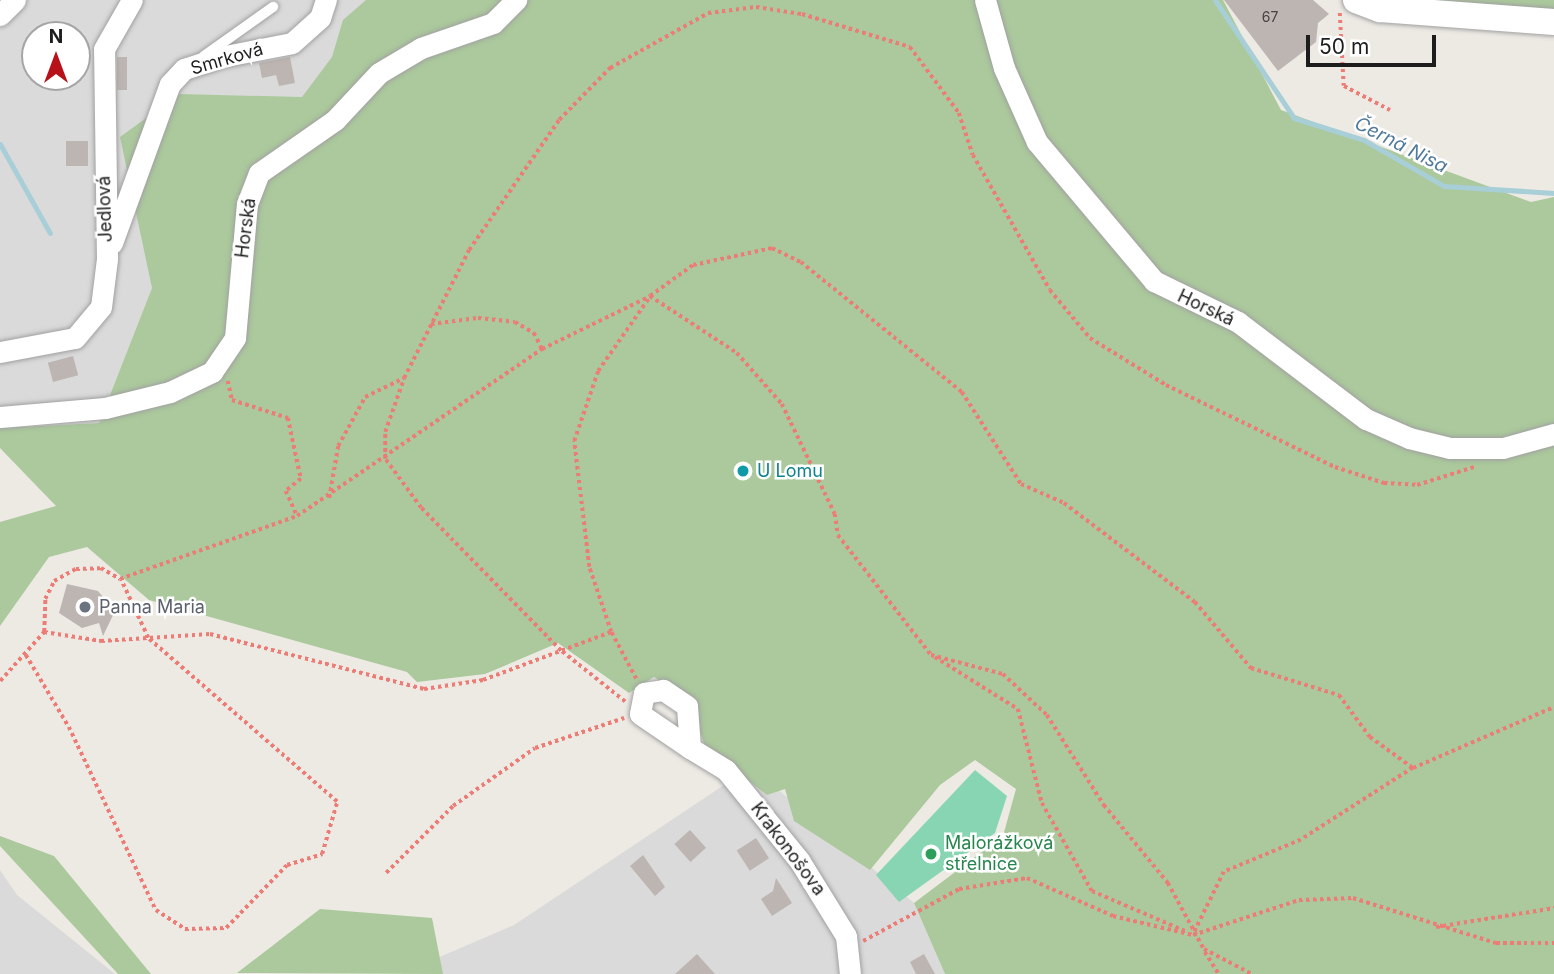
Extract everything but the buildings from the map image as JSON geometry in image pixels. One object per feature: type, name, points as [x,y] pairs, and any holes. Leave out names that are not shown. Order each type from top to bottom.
[{"type":"street","points":[[0,15],[15,0]]},
{"type":"street","name":"Jedlová","points":[[0,352],[50,346],[86,331],[101,307],[107,259],[104,49],[132,0]]},
{"type":"street","name":"Smrková","points":[[107,259],[158,106],[184,69],[292,43],[320,18],[326,0]]},
{"type":"street","name":"Horská","points":[[223,362],[235,338],[247,204],[259,173],[335,120],[379,73],[421,48],[493,23],[516,0]]},
{"type":"street","name":"Horská","points":[[985,0],[1004,68],[1037,142],[1154,281],[1238,322],[1366,419],[1450,448],[1503,448],[1554,434]]},
{"type":"street","points":[[1356,0],[1380,9],[1554,22]]},
{"type":"street","points":[[0,417],[140,400],[199,380],[223,362]]},
{"type":"street","points":[[642,704],[663,690],[687,706],[690,748]]},
{"type":"street","name":"Krakonošova","points":[[642,704],[690,748],[726,770],[799,860],[850,949],[850,974]]},
{"type":"lane","points":[[184,69],[273,7]]},
{"type":"path","points":[[1340,0],[1341,79],[1353,93],[1390,110]]},
{"type":"path","points":[[642,704],[561,651],[421,508],[385,459],[385,432],[404,378],[431,324],[507,190],[559,120],[610,68],[708,13],[756,7],[850,24],[910,47],[959,113],[973,155],[1050,290],[1090,338],[1166,385],[1335,467],[1384,483],[1461,475],[1503,448]]},
{"type":"path","points":[[120,579],[298,516],[329,498],[542,349],[650,296],[693,265],[732,253],[772,248],[801,262],[962,391],[1021,484],[1064,503],[1195,602],[1251,668],[1339,695],[1370,737],[1413,768]]},
{"type":"path","points":[[642,704],[611,632],[589,567],[574,441],[598,371],[650,296]]},
{"type":"path","points":[[650,296],[737,353],[782,404],[835,514],[838,535],[931,654],[1018,709],[1042,803],[1092,891],[1193,935]]},
{"type":"path","points":[[431,324],[478,318],[514,322],[534,333],[542,349]]},
{"type":"path","points":[[223,362],[232,400],[288,418],[301,479],[286,491],[298,516]]},
{"type":"path","points":[[329,498],[338,446],[365,397],[404,378]]},
{"type":"path","points":[[0,681],[44,632],[45,599],[54,581],[76,569],[101,568],[120,579],[148,638],[337,802],[322,854],[287,865],[226,928],[185,929],[156,910],[69,727],[26,654]]},
{"type":"path","points":[[44,632],[148,638],[210,635],[424,689],[484,680],[611,632]]},
{"type":"path","points":[[931,654],[1003,674],[1047,715],[1104,805],[1168,883],[1193,935],[1219,974]]},
{"type":"path","points":[[386,873],[453,806],[535,748],[642,704]]},
{"type":"path","points":[[1193,935],[1224,872],[1301,840],[1413,768],[1554,707]]},
{"type":"path","points":[[850,949],[960,888],[1027,878],[1113,916],[1193,935],[1299,900],[1353,898],[1433,927],[1496,943],[1554,943]]},
{"type":"path","points":[[1433,927],[1554,908]]},
{"type":"path","points":[[1204,949],[1252,974]]},
{"type":"shaded area","points":[[0,0],[418,0],[186,202],[99,423],[0,428]]},
{"type":"shaded area","points":[[751,767],[914,903],[945,974],[400,974],[514,925]]},
{"type":"shaded area","points":[[0,870],[17,895],[115,974],[0,974]]},
{"type":"green space","points":[[366,0],[1223,0],[1281,110],[1531,202],[1554,197],[1554,974],[945,974],[914,903],[1003,836],[1016,789],[975,760],[940,785],[870,870],[794,821],[785,789],[767,795],[705,746],[688,699],[654,677],[629,693],[558,643],[485,674],[417,682],[407,672],[149,600],[87,547],[49,557],[0,626],[0,522],[56,506],[0,448],[0,428],[99,423],[152,288],[120,137],[179,94],[302,97],[332,57],[343,20]]},
{"type":"green space","points":[[1385,0],[1554,0],[1554,13]]},
{"type":"green space","name":"Malorážková střelnice","points":[[975,770],[1007,796],[995,833],[899,902],[876,875]]},
{"type":"green space","points":[[0,836],[54,856],[151,974],[118,974],[0,846]]},
{"type":"green space","points":[[320,909],[432,918],[443,974],[237,973]]},
{"type":"waterway","name":"Černá Nisa","points":[[1215,0],[1294,118],[1364,140],[1444,186],[1554,193]]},
{"type":"waterway","points":[[0,144],[50,233]]},
{"type":"place","name":"U Lomu","points":[[743,471]]},
{"type":"place","name":"Panna Maria","points":[[85,607]]},
{"type":"place","name":"Malorážková střelnice","points":[[931,854]]}]
